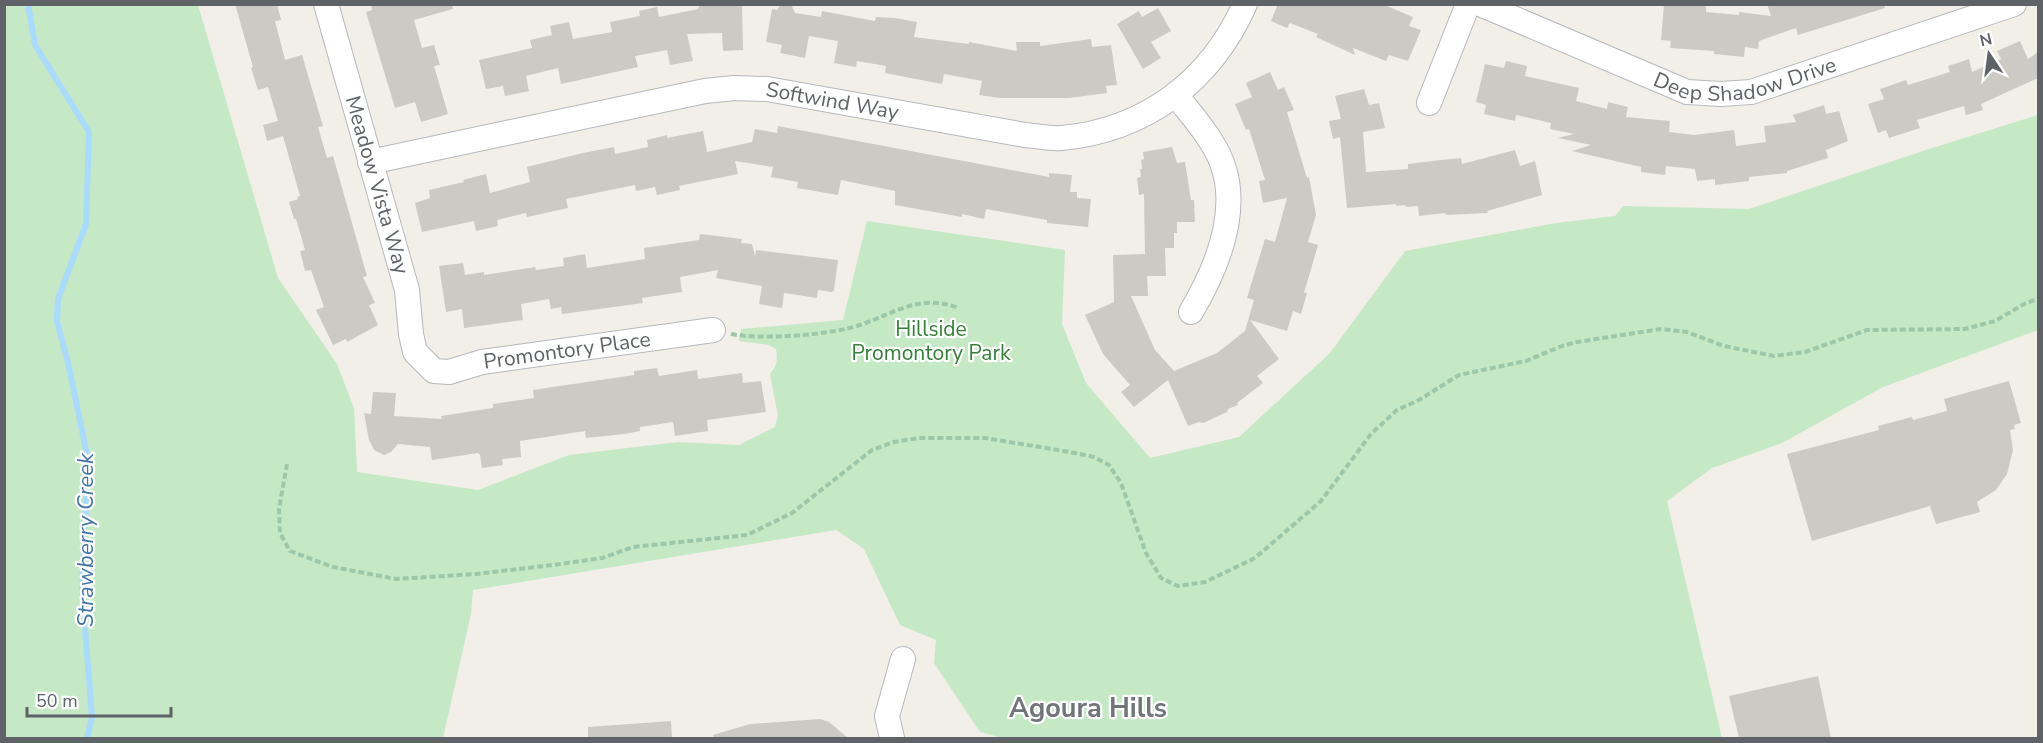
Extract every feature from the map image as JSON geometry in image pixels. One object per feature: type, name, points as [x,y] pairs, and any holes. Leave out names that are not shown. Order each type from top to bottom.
[{"type":"street","name":"Meadow Vista Way","points":[[326,4],[406,290],[415,352],[426,364]]},
{"type":"street","name":"Softwind Way","points":[[370,162],[705,91],[734,88],[767,89],[1025,135],[1060,139],[1120,125],[1176,95],[1211,62],[1234,30],[1245,4]]},
{"type":"street","points":[[1429,103],[1468,4]]},
{"type":"street","name":"Deep Shadow Drive","points":[[1480,4],[1687,93],[1721,94],[1751,92],[2014,4]]},
{"type":"street","points":[[1176,95],[1213,144],[1225,170],[1229,212],[1221,251],[1207,284],[1191,312]]},
{"type":"street","name":"Promontory Place","points":[[426,364],[434,371],[449,372],[482,362],[713,330]]},
{"type":"street","points":[[892,738],[886,716],[903,659]]},
{"type":"path","points":[[287,464],[279,509],[280,533],[290,551],[333,567],[396,579],[477,574],[553,565],[602,558],[633,547],[747,535],[792,513],[872,450],[894,442],[919,438],[985,438],[1078,453],[1094,457],[1109,465],[1121,483],[1146,553],[1161,578],[1178,586],[1205,582],[1255,558],[1321,501],[1371,434],[1388,418],[1397,410],[1419,400],[1459,375],[1526,361],[1577,342],[1661,329],[1687,332],[1724,346],[1774,356],[1805,352],[1867,330],[1965,329],[1995,321],[2026,303],[2038,299]]},
{"type":"path","points":[[713,330],[747,337],[835,331],[861,325],[922,302],[948,304],[958,308]]},
{"type":"green space","name":"Hillside Promontory Park","points":[[4,5],[198,5],[278,278],[337,364],[354,408],[357,472],[478,490],[569,455],[678,442],[739,445],[775,427],[778,416],[770,374],[776,362],[776,349],[769,345],[739,341],[741,329],[843,320],[867,221],[1065,250],[1062,324],[1086,383],[1150,458],[1239,437],[1330,353],[1405,251],[1556,223],[1615,216],[1623,206],[1749,209],[2038,115],[2038,330],[1883,387],[1782,443],[1712,468],[1667,501],[1722,738],[1003,738],[980,732],[934,663],[936,640],[900,625],[864,549],[836,530],[473,590],[471,614],[443,738],[5,738]]},
{"type":"building","points":[[235,4],[277,4],[281,20],[275,21],[285,60],[302,55],[323,126],[318,127],[327,158],[333,156],[367,276],[363,277],[375,303],[369,305],[378,325],[347,342],[346,339],[333,345],[316,310],[324,307],[311,270],[305,271],[300,251],[305,250],[289,202],[300,196],[283,136],[267,141],[263,125],[278,121],[268,87],[258,90]]},
{"type":"building","points":[[371,4],[452,4],[453,9],[414,20],[422,48],[434,45],[440,65],[434,66],[448,114],[421,122],[415,102],[395,108],[366,12],[372,10]]},
{"type":"building","points":[[700,4],[742,4],[743,50],[723,51],[722,33],[687,34],[693,61],[670,65],[667,50],[635,56],[638,67],[561,84],[558,68],[526,76],[529,91],[505,96],[503,86],[486,89],[479,60],[532,48],[530,40],[552,35],[550,26],[569,22],[573,39],[612,32],[610,22],[640,16],[639,11],[657,7],[659,17],[698,9]]},
{"type":"building","points":[[781,4],[791,4],[795,13],[821,17],[822,11],[875,21],[876,17],[917,22],[914,37],[969,44],[969,42],[1017,51],[1016,42],[1040,42],[1040,46],[1091,39],[1092,47],[1111,45],[1117,85],[1106,86],[1107,93],[1069,98],[1000,98],[979,95],[982,81],[944,74],[942,84],[885,73],[886,66],[857,61],[856,67],[834,63],[838,41],[809,36],[805,58],[780,53],[782,45],[766,42],[772,9],[777,10]]},
{"type":"building","points":[[1278,4],[1382,4],[1413,17],[1409,26],[1421,30],[1408,61],[1389,55],[1386,61],[1353,48],[1355,55],[1316,37],[1318,34],[1290,23],[1287,28],[1271,21]]},
{"type":"building","points":[[1664,4],[1706,4],[1706,12],[1739,15],[1739,12],[1771,16],[1767,4],[1884,4],[1885,8],[1798,35],[1796,28],[1759,41],[1758,49],[1745,47],[1744,57],[1714,54],[1714,51],[1670,48],[1671,41],[1661,40]]},
{"type":"building","points":[[1158,8],[1171,31],[1151,42],[1161,58],[1143,69],[1117,24],[1139,11],[1142,17]]},
{"type":"building","points":[[2020,41],[2028,59],[2038,52],[2038,78],[1981,104],[1983,110],[1966,115],[1964,106],[1917,120],[1920,128],[1889,138],[1886,130],[1878,133],[1868,104],[1884,99],[1880,89],[1906,80],[1908,85],[1950,72],[1948,66],[1969,59],[1972,72],[2001,59],[1997,51]]},
{"type":"building","points":[[1506,61],[1527,66],[1525,76],[1579,88],[1576,101],[1607,109],[1608,102],[1628,107],[1626,117],[1670,121],[1669,132],[1694,135],[1734,130],[1736,146],[1766,142],[1764,126],[1796,122],[1793,115],[1824,105],[1826,114],[1839,111],[1848,141],[1826,150],[1828,158],[1787,171],[1787,173],[1749,177],[1749,181],[1715,185],[1715,179],[1697,181],[1695,169],[1666,166],[1665,175],[1641,172],[1641,167],[1572,151],[1591,145],[1558,138],[1574,134],[1550,129],[1551,123],[1516,115],[1515,121],[1484,114],[1486,105],[1476,102],[1485,64],[1504,68]]},
{"type":"building","points":[[1270,72],[1278,90],[1284,87],[1294,110],[1287,112],[1307,178],[1309,177],[1316,215],[1308,242],[1318,245],[1304,293],[1307,293],[1301,314],[1293,311],[1287,331],[1250,320],[1279,359],[1257,376],[1263,383],[1227,412],[1203,423],[1188,426],[1168,380],[1134,407],[1121,392],[1130,385],[1103,354],[1085,315],[1114,302],[1113,255],[1145,254],[1144,194],[1139,195],[1137,178],[1141,177],[1143,152],[1172,147],[1177,163],[1185,162],[1191,200],[1194,200],[1195,222],[1177,222],[1174,248],[1165,248],[1166,276],[1147,276],[1148,296],[1131,296],[1155,350],[1174,371],[1217,353],[1245,331],[1254,300],[1247,298],[1265,239],[1275,242],[1287,198],[1263,203],[1259,181],[1265,180],[1249,129],[1246,130],[1235,104],[1252,97],[1246,83]]},
{"type":"building","points":[[1364,89],[1369,105],[1379,103],[1385,128],[1363,132],[1366,172],[1408,169],[1408,164],[1461,158],[1462,164],[1515,150],[1520,166],[1535,161],[1542,195],[1487,211],[1488,213],[1446,215],[1445,213],[1419,216],[1418,206],[1406,207],[1405,205],[1396,206],[1396,204],[1347,208],[1340,137],[1333,139],[1329,121],[1341,119],[1335,96]]},
{"type":"building","points":[[778,126],[1049,177],[1049,173],[1072,175],[1070,192],[1077,192],[1077,198],[1091,199],[1088,227],[1047,223],[1047,220],[986,209],[984,219],[895,205],[895,191],[841,180],[838,195],[797,188],[798,182],[771,177],[773,167],[735,161],[738,174],[679,186],[680,190],[657,195],[655,187],[636,191],[635,185],[566,199],[568,208],[527,217],[526,213],[497,220],[498,226],[476,231],[474,221],[422,232],[415,203],[430,198],[429,190],[486,174],[490,193],[530,182],[527,167],[583,153],[614,147],[615,154],[648,147],[647,140],[703,131],[707,152],[752,142],[755,129],[777,133]]},
{"type":"building","points":[[700,234],[742,239],[741,243],[752,244],[755,256],[756,250],[838,260],[834,290],[832,292],[818,290],[817,298],[784,293],[782,308],[759,304],[762,286],[716,278],[718,270],[680,277],[682,292],[642,298],[643,303],[562,314],[561,307],[551,309],[549,299],[521,304],[523,320],[464,328],[462,309],[446,312],[439,266],[463,263],[465,275],[484,272],[484,275],[535,267],[536,270],[564,266],[563,258],[585,254],[587,268],[645,259],[644,248],[699,240]]},
{"type":"building","points":[[657,368],[659,376],[697,370],[698,379],[742,373],[743,383],[761,381],[766,412],[707,420],[708,431],[675,436],[673,422],[640,427],[640,431],[624,434],[586,438],[585,431],[520,441],[521,457],[502,459],[503,465],[482,468],[478,453],[432,460],[430,447],[398,444],[391,452],[384,455],[374,450],[369,440],[364,413],[371,414],[373,392],[396,393],[394,416],[442,419],[441,416],[493,408],[493,404],[534,398],[533,390],[634,375],[634,371]]},
{"type":"building","points":[[2009,381],[2021,423],[2014,425],[2015,429],[2010,430],[2013,450],[2007,474],[1996,490],[1977,502],[1980,512],[1936,524],[1930,506],[1812,541],[1787,454],[1879,430],[1878,426],[1947,411],[1944,399]]},
{"type":"building","points":[[1818,676],[1831,738],[1739,738],[1729,696]]},
{"type":"building","points":[[820,719],[829,722],[848,738],[714,738],[713,735],[750,724]]},
{"type":"building","points":[[671,721],[672,738],[588,738],[588,727]]},
{"type":"waterway","name":"Strawberry Creek","points":[[28,4],[35,45],[89,132],[86,224],[58,299],[57,321],[88,460],[82,590],[92,717],[87,738]]},
{"type":"district","name":"Agoura Hills","points":[[1088,708]]}]
